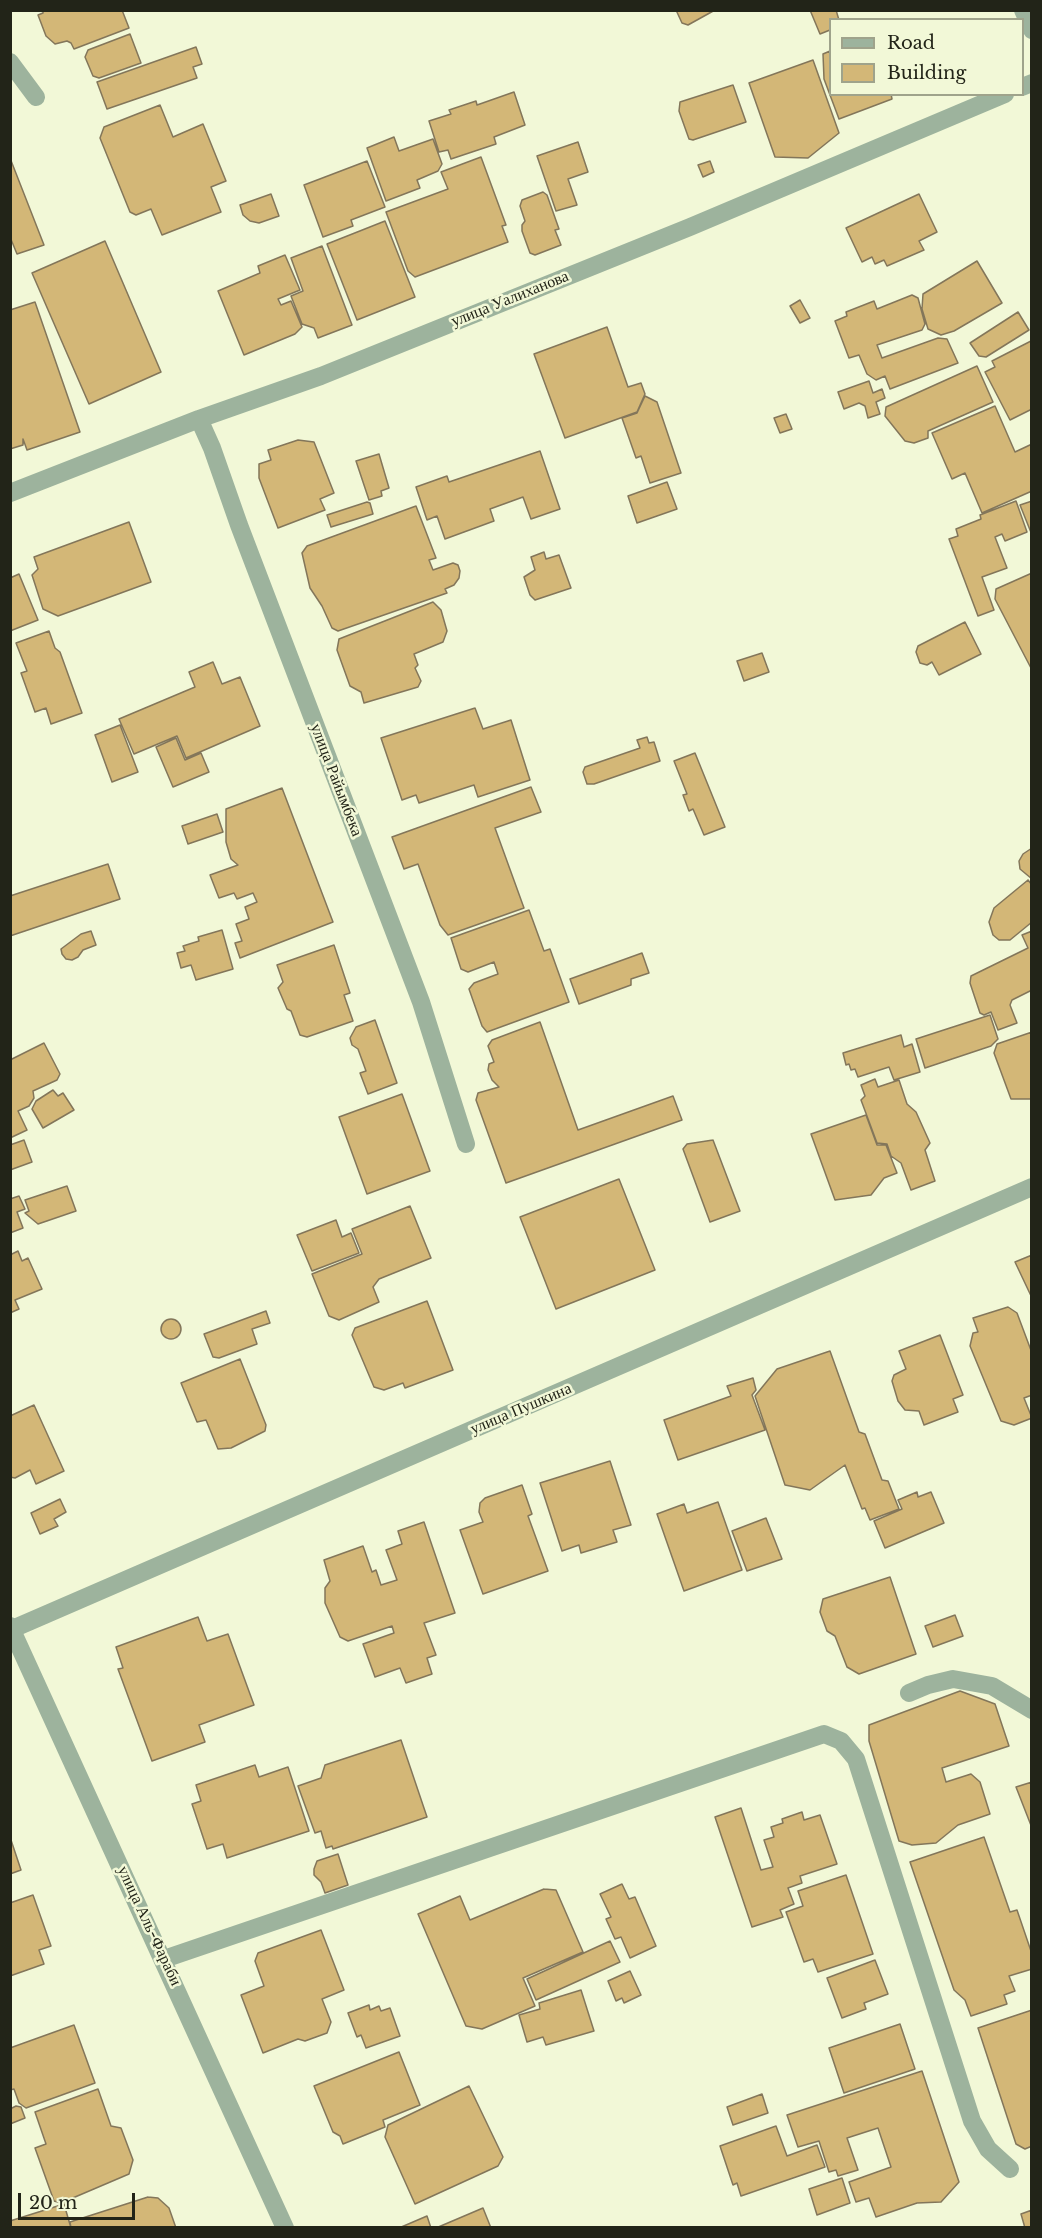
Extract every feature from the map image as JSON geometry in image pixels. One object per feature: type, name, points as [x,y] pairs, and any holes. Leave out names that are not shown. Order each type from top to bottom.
[{"type":"street","points":[[1023,10],[1031,28]]},
{"type":"street","points":[[10,62],[36,97]]},
{"type":"street","name":"улица Уалиханова","points":[[10,492],[199,419],[321,376],[690,227],[1000,96]]},
{"type":"street","name":"улица Райымбека","points":[[199,419],[212,448],[243,536],[421,1002],[466,1144]]},
{"type":"street","name":"улица Пушкина","points":[[11,1629],[1032,1187]]},
{"type":"street","name":"улица Аль-Фараби","points":[[11,1629],[164,1959],[285,2228]]},
{"type":"street","points":[[909,1693],[928,1685],[953,1679],[992,1686],[1032,1710]]},
{"type":"street","points":[[164,1959],[824,1734],[841,1741],[856,1759],[972,2121],[988,2149],[1010,2169]]},
{"type":"building","points":[[43,10],[122,10],[129,28],[74,49],[67,41],[55,44],[46,36],[38,15],[43,13]]},
{"type":"building","points":[[676,10],[715,10],[688,25],[682,23]]},
{"type":"building","points":[[810,10],[836,10],[838,18],[829,18],[829,30],[820,34]]},
{"type":"building","points":[[130,34],[141,63],[99,78],[93,76],[85,57],[88,50]]},
{"type":"building","points":[[196,47],[202,64],[193,67],[197,78],[107,109],[97,82]]},
{"type":"building","points":[[829,51],[829,92],[824,79],[823,54]]},
{"type":"building","points":[[813,60],[839,133],[808,158],[775,157],[749,83]]},
{"type":"building","points":[[733,85],[746,122],[693,140],[689,139],[679,111],[680,102]]},
{"type":"building","points":[[514,92],[525,125],[494,137],[496,144],[451,159],[448,150],[439,152],[429,121],[451,114],[449,110],[476,101],[477,105]]},
{"type":"building","points":[[830,96],[891,96],[892,99],[839,119]]},
{"type":"building","points":[[160,105],[173,137],[203,124],[226,181],[211,187],[221,212],[162,235],[151,209],[136,215],[130,212],[100,138],[104,127]]},
{"type":"building","points":[[394,137],[399,151],[433,139],[442,164],[438,171],[417,180],[420,188],[386,201],[367,148]]},
{"type":"building","points":[[578,142],[588,172],[568,179],[577,205],[556,211],[537,156]]},
{"type":"building","points":[[481,157],[506,225],[502,226],[508,242],[415,277],[408,271],[386,212],[448,189],[441,172]]},
{"type":"building","points":[[10,158],[44,245],[17,254],[10,237]]},
{"type":"building","points":[[367,161],[385,207],[351,220],[353,226],[323,237],[304,185]]},
{"type":"building","points":[[710,161],[714,172],[703,177],[698,165]]},
{"type":"building","points":[[543,192],[547,195],[559,229],[555,230],[561,245],[535,255],[530,253],[522,231],[525,221],[520,206],[522,200]]},
{"type":"building","points":[[271,194],[279,216],[259,223],[250,221],[243,215],[240,205]]},
{"type":"building","points":[[919,194],[937,232],[919,241],[924,250],[887,266],[884,260],[875,264],[872,257],[862,262],[846,228]]},
{"type":"building","points":[[385,221],[415,297],[357,320],[327,244]]},
{"type":"building","points":[[105,241],[161,372],[89,404],[32,273]]},
{"type":"building","points":[[322,246],[352,325],[318,338],[314,328],[302,324],[291,296],[303,291],[291,258]]},
{"type":"building","points":[[285,255],[300,290],[278,299],[281,305],[291,301],[302,327],[295,334],[244,355],[218,291],[260,273],[258,266]]},
{"type":"building","points":[[977,261],[1002,303],[954,331],[941,335],[928,329],[922,309],[923,294]]},
{"type":"building","points":[[912,295],[918,298],[925,324],[922,330],[877,345],[882,358],[938,338],[947,339],[958,363],[890,389],[885,376],[876,380],[867,374],[859,355],[849,358],[835,321],[847,316],[846,312],[874,301],[877,309]]},
{"type":"building","points":[[800,300],[810,318],[800,323],[790,306]]},
{"type":"building","points":[[35,302],[80,432],[27,450],[23,439],[23,445],[10,449],[10,310]]},
{"type":"building","points":[[1018,312],[1029,330],[986,357],[979,356],[970,343]]},
{"type":"building","points":[[607,327],[628,387],[641,383],[645,394],[637,412],[565,438],[534,354]]},
{"type":"building","points":[[1031,341],[1032,409],[1010,420],[985,372],[995,367],[992,361]]},
{"type":"building","points":[[977,366],[993,402],[928,431],[928,438],[914,443],[905,441],[885,416],[886,407]]},
{"type":"building","points":[[869,381],[873,393],[882,389],[885,398],[876,402],[880,414],[868,418],[865,406],[859,403],[844,409],[838,392]]},
{"type":"building","points":[[645,396],[657,402],[681,473],[650,483],[641,456],[636,458],[622,418],[637,413]]},
{"type":"building","points":[[995,406],[1015,452],[1032,444],[1032,491],[982,513],[965,473],[952,479],[932,433]]},
{"type":"building","points":[[786,414],[792,429],[780,433],[774,418]]},
{"type":"building","points":[[298,440],[314,442],[334,493],[320,499],[325,510],[278,528],[259,478],[259,464],[271,460],[268,450]]},
{"type":"building","points":[[540,451],[560,509],[531,519],[523,497],[490,509],[494,521],[445,539],[437,516],[427,520],[416,487],[447,476],[449,482]]},
{"type":"building","points":[[379,454],[389,488],[381,491],[382,496],[369,500],[356,461]]},
{"type":"building","points":[[667,482],[677,509],[637,523],[628,496]]},
{"type":"building","points":[[1016,501],[1027,532],[1005,541],[1002,534],[995,537],[1007,568],[982,577],[994,610],[978,616],[949,539],[958,536],[956,529],[981,519],[980,515]]},
{"type":"building","points":[[1032,501],[1032,535],[1020,505]]},
{"type":"building","points":[[370,503],[373,514],[331,527],[327,515]]},
{"type":"building","points":[[416,506],[436,558],[429,560],[433,570],[453,563],[458,565],[459,578],[454,585],[445,589],[447,593],[338,631],[332,628],[322,606],[310,588],[302,553],[307,546]]},
{"type":"building","points":[[129,522],[151,582],[58,616],[43,609],[32,575],[38,569],[34,557]]},
{"type":"building","points":[[544,552],[546,559],[559,555],[571,588],[535,600],[530,595],[524,577],[535,570],[531,557]]},
{"type":"building","points":[[1032,573],[1032,670],[995,599],[996,589]]},
{"type":"building","points":[[19,574],[38,620],[10,631],[10,578]]},
{"type":"building","points":[[433,602],[441,610],[447,631],[443,642],[414,654],[418,665],[415,668],[421,681],[418,687],[364,703],[361,692],[350,686],[337,650],[339,639]]},
{"type":"building","points":[[965,622],[981,654],[939,675],[932,662],[927,665],[920,663],[916,652],[918,646]]},
{"type":"building","points":[[49,631],[55,648],[60,652],[82,713],[51,724],[46,708],[35,712],[21,673],[27,671],[16,643]]},
{"type":"building","points":[[762,653],[769,672],[744,681],[737,661]]},
{"type":"building","points":[[213,662],[222,684],[240,677],[260,726],[186,758],[177,736],[134,754],[119,719],[195,687],[189,672]]},
{"type":"building","points":[[475,708],[483,729],[511,720],[530,780],[478,797],[474,785],[419,803],[416,795],[402,800],[381,738]]},
{"type":"building","points":[[120,725],[138,772],[112,782],[95,735]]},
{"type":"building","points":[[647,737],[649,743],[654,742],[660,761],[594,784],[587,784],[583,772],[585,767],[640,748],[637,740]]},
{"type":"building","points":[[176,738],[185,760],[201,753],[209,772],[173,787],[156,747]]},
{"type":"building","points":[[695,753],[725,827],[704,835],[693,809],[689,811],[683,795],[687,794],[674,761]]},
{"type":"building","points":[[531,787],[541,812],[495,828],[524,908],[448,935],[440,925],[418,864],[404,869],[392,837]]},
{"type":"building","points":[[282,788],[333,922],[240,958],[235,943],[242,941],[236,924],[249,919],[245,907],[257,902],[253,893],[237,899],[234,893],[219,898],[210,875],[238,865],[231,859],[226,842],[226,809]]},
{"type":"building","points":[[217,814],[223,832],[188,844],[182,826]]},
{"type":"building","points":[[1032,848],[1032,879],[1020,869],[1019,861],[1023,854]]},
{"type":"building","points":[[108,864],[120,899],[10,936],[10,896]]},
{"type":"building","points":[[1028,880],[1032,885],[1032,922],[1010,940],[999,940],[993,935],[989,922],[994,908]]},
{"type":"building","points":[[529,910],[544,951],[550,949],[569,1002],[487,1032],[482,1026],[469,989],[474,983],[498,974],[494,962],[468,972],[461,969],[451,938]]},
{"type":"building","points":[[222,930],[233,969],[196,980],[191,965],[181,968],[177,953],[185,951],[183,946],[199,941],[198,937]]},
{"type":"building","points":[[91,931],[96,945],[83,950],[78,957],[72,960],[66,959],[61,949],[81,934]]},
{"type":"building","points":[[1032,931],[1032,990],[1012,1000],[1010,1005],[1017,1023],[998,1030],[991,1012],[984,1015],[980,1013],[970,983],[971,976],[1028,948],[1022,935]]},
{"type":"building","points":[[334,945],[350,993],[344,995],[353,1021],[307,1037],[300,1035],[291,1011],[287,1009],[278,988],[283,982],[277,965]]},
{"type":"building","points":[[642,953],[649,973],[631,979],[631,985],[579,1004],[570,979]]},
{"type":"building","points":[[990,1015],[998,1039],[991,1046],[925,1068],[916,1039]]},
{"type":"building","points":[[375,1020],[397,1083],[368,1094],[360,1073],[366,1071],[358,1049],[352,1045],[350,1038],[356,1027]]},
{"type":"building","points":[[540,1022],[578,1130],[673,1096],[682,1120],[506,1183],[476,1100],[478,1093],[499,1087],[492,1080],[488,1070],[489,1064],[494,1062],[488,1046],[492,1040]]},
{"type":"building","points":[[1032,1032],[1032,1099],[1011,1099],[994,1053],[997,1044]]},
{"type":"building","points":[[901,1035],[904,1047],[912,1044],[920,1072],[894,1080],[889,1067],[858,1077],[855,1069],[851,1070],[849,1064],[846,1065],[843,1053]]},
{"type":"building","points":[[44,1043],[60,1074],[57,1080],[33,1091],[34,1098],[29,1106],[18,1111],[27,1130],[10,1138],[10,1060]]},
{"type":"building","points":[[875,1079],[878,1087],[899,1080],[907,1104],[916,1112],[930,1143],[925,1150],[935,1181],[911,1190],[901,1163],[891,1156],[887,1144],[877,1143],[861,1100],[865,1096],[861,1085]]},
{"type":"building","points":[[53,1090],[58,1096],[63,1093],[74,1110],[43,1128],[32,1109],[36,1101]]},
{"type":"building","points":[[402,1094],[430,1171],[367,1194],[339,1117]]},
{"type":"building","points":[[866,1115],[877,1145],[886,1145],[897,1173],[884,1178],[871,1195],[835,1200],[811,1134]]},
{"type":"building","points":[[24,1140],[32,1162],[10,1170],[10,1145]]},
{"type":"building","points":[[713,1140],[740,1211],[710,1222],[683,1149],[687,1144]]},
{"type":"building","points":[[619,1179],[655,1270],[556,1309],[520,1217]]},
{"type":"building","points":[[67,1186],[76,1211],[38,1224],[25,1213],[29,1211],[25,1200]]},
{"type":"building","points":[[19,1196],[25,1209],[17,1212],[23,1228],[10,1233],[10,1199]]},
{"type":"building","points":[[410,1206],[431,1258],[379,1279],[373,1287],[379,1302],[339,1320],[329,1316],[312,1274],[362,1254],[352,1229]]},
{"type":"building","points":[[336,1220],[342,1237],[351,1233],[359,1253],[312,1271],[297,1235]]},
{"type":"building","points":[[18,1251],[22,1261],[28,1258],[42,1289],[15,1300],[19,1309],[10,1313],[10,1255]]},
{"type":"building","points":[[1032,1255],[1032,1298],[1015,1262]]},
{"type":"building","points":[[427,1301],[453,1370],[405,1388],[403,1383],[384,1390],[374,1387],[352,1335],[355,1328]]},
{"type":"building","points":[[1008,1307],[1017,1313],[1032,1353],[1032,1395],[1024,1398],[1032,1418],[1014,1425],[1001,1421],[970,1346],[973,1333],[978,1332],[973,1318]]},
{"type":"building","points":[[266,1311],[270,1323],[252,1329],[257,1344],[219,1358],[213,1357],[204,1334]]},
{"type":"building","points":[[171,1319],[178,1322],[181,1329],[178,1336],[171,1339],[164,1336],[161,1329],[164,1322]]},
{"type":"building","points":[[940,1335],[963,1395],[953,1399],[958,1412],[924,1425],[919,1411],[905,1410],[898,1401],[892,1381],[894,1375],[906,1369],[899,1351]]},
{"type":"building","points":[[830,1351],[859,1432],[865,1434],[882,1480],[888,1481],[899,1509],[870,1520],[865,1508],[862,1509],[845,1465],[810,1490],[785,1485],[755,1396],[777,1369]]},
{"type":"building","points":[[240,1359],[266,1425],[265,1431],[231,1448],[218,1449],[206,1420],[197,1422],[181,1383]]},
{"type":"building","points":[[753,1378],[756,1390],[752,1395],[765,1430],[678,1460],[664,1420],[731,1396],[727,1386]]},
{"type":"building","points":[[34,1405],[64,1471],[36,1484],[30,1470],[15,1478],[10,1477],[10,1416]]},
{"type":"building","points":[[610,1461],[631,1525],[613,1530],[617,1542],[581,1553],[579,1545],[562,1551],[540,1483]]},
{"type":"building","points":[[522,1485],[532,1514],[528,1516],[548,1571],[483,1594],[460,1530],[483,1522],[479,1512],[480,1503],[485,1498]]},
{"type":"building","points":[[917,1492],[918,1497],[931,1492],[944,1523],[885,1548],[874,1521],[902,1509],[898,1500]]},
{"type":"building","points":[[60,1499],[66,1512],[54,1519],[58,1526],[40,1534],[31,1513]]},
{"type":"building","points":[[718,1502],[742,1570],[684,1591],[657,1514],[684,1504],[687,1513]]},
{"type":"building","points":[[766,1518],[782,1559],[747,1571],[732,1531]]},
{"type":"building","points":[[424,1522],[455,1613],[424,1623],[436,1655],[427,1658],[432,1674],[406,1683],[400,1668],[375,1677],[363,1644],[394,1633],[392,1626],[348,1641],[340,1637],[325,1603],[325,1588],[330,1581],[324,1560],[363,1546],[372,1572],[376,1570],[381,1585],[397,1580],[386,1550],[402,1544],[398,1531]]},
{"type":"building","points":[[890,1577],[916,1654],[859,1674],[847,1667],[835,1636],[827,1631],[820,1612],[823,1599]]},
{"type":"building","points":[[955,1615],[963,1636],[933,1647],[925,1626]]},
{"type":"building","points":[[198,1617],[207,1641],[228,1634],[254,1705],[199,1725],[205,1742],[152,1761],[118,1669],[123,1668],[116,1647]]},
{"type":"building","points":[[960,1691],[995,1704],[1009,1746],[942,1768],[946,1782],[971,1774],[980,1782],[990,1814],[958,1825],[936,1843],[912,1845],[899,1841],[869,1741],[869,1725]]},
{"type":"building","points":[[401,1740],[427,1817],[333,1849],[332,1846],[326,1848],[321,1831],[315,1833],[298,1786],[321,1778],[325,1765]]},
{"type":"building","points":[[255,1765],[259,1777],[288,1767],[309,1831],[227,1858],[223,1844],[207,1849],[192,1804],[201,1801],[196,1785]]},
{"type":"building","points":[[1032,1782],[1032,1828],[1016,1787]]},
{"type":"building","points":[[741,1808],[761,1870],[773,1867],[764,1840],[774,1837],[771,1827],[783,1823],[782,1819],[802,1812],[804,1820],[820,1815],[837,1864],[800,1876],[802,1883],[788,1888],[794,1904],[780,1910],[783,1917],[752,1927],[715,1817]]},
{"type":"building","points":[[10,1837],[21,1870],[10,1874]]},
{"type":"building","points":[[984,1837],[1010,1912],[1017,1910],[1032,1954],[1032,1969],[1009,1976],[1015,1991],[1004,1995],[1007,2004],[971,2016],[965,2000],[954,1990],[910,1862]]},
{"type":"building","points":[[338,1854],[348,1885],[325,1893],[321,1882],[314,1875],[314,1869],[317,1861]]},
{"type":"building","points":[[846,1875],[873,1954],[818,1972],[813,1959],[804,1962],[786,1912],[803,1906],[798,1891]]},
{"type":"building","points":[[622,1884],[629,1899],[635,1897],[656,1946],[630,1958],[621,1937],[615,1939],[606,1919],[611,1917],[600,1894]]},
{"type":"building","points":[[544,1889],[556,1890],[583,1952],[523,1978],[535,2006],[482,2029],[466,2026],[418,1914],[460,1896],[470,1920]]},
{"type":"building","points":[[33,1895],[51,1946],[39,1950],[44,1964],[10,1976],[10,1903]]},
{"type":"building","points":[[321,1930],[344,1990],[322,1999],[331,2022],[327,2033],[305,2041],[298,2039],[263,2053],[241,1995],[264,1986],[255,1961],[258,1953]]},
{"type":"building","points":[[610,1941],[620,1962],[536,2000],[527,1979]]},
{"type":"building","points":[[875,1960],[888,1994],[864,2003],[866,2009],[842,2018],[827,1978]]},
{"type":"building","points":[[630,1971],[641,1995],[624,2003],[622,1998],[616,2001],[608,1981]]},
{"type":"building","points":[[581,1990],[594,2031],[546,2045],[543,2037],[527,2042],[519,2015],[540,2009],[539,2003]]},
{"type":"building","points":[[369,2005],[370,2010],[379,2006],[381,2011],[390,2008],[400,2036],[366,2048],[361,2035],[357,2037],[348,2013]]},
{"type":"building","points":[[1032,2010],[1032,2146],[1025,2149],[1016,2144],[978,2028]]},
{"type":"building","points":[[900,2024],[915,2069],[844,2093],[829,2048]]},
{"type":"building","points":[[74,2025],[95,2083],[26,2108],[19,2103],[14,2089],[10,2090],[10,2048]]},
{"type":"building","points":[[399,2052],[420,2105],[383,2120],[385,2127],[343,2144],[340,2136],[333,2132],[314,2086]]},
{"type":"building","points":[[922,2071],[959,2182],[941,2202],[917,2203],[876,2217],[869,2198],[856,2202],[849,2182],[891,2167],[878,2128],[847,2138],[858,2170],[838,2176],[836,2170],[829,2172],[819,2141],[798,2147],[787,2115]]},
{"type":"building","points":[[469,2086],[503,2157],[498,2166],[415,2204],[385,2137],[388,2125]]},
{"type":"building","points":[[98,2089],[111,2126],[121,2128],[133,2160],[129,2174],[61,2203],[54,2201],[35,2148],[46,2144],[35,2112]]},
{"type":"building","points":[[762,2094],[768,2113],[733,2125],[727,2107]]},
{"type":"building","points":[[16,2106],[21,2107],[25,2118],[10,2124],[10,2109]]},
{"type":"building","points":[[776,2126],[787,2156],[817,2145],[825,2167],[741,2196],[737,2183],[733,2185],[720,2146]]},
{"type":"building","points":[[842,2178],[850,2203],[817,2215],[809,2189]]},
{"type":"building","points":[[148,2197],[158,2198],[169,2208],[176,2228],[71,2228],[70,2222]]},
{"type":"building","points":[[64,2204],[71,2228],[10,2228],[10,2221]]},
{"type":"building","points":[[483,2208],[491,2228],[436,2228]]},
{"type":"building","points":[[1032,2210],[1032,2228],[1025,2228],[1021,2214]]},
{"type":"building","points":[[427,2216],[431,2228],[399,2228]]}]
